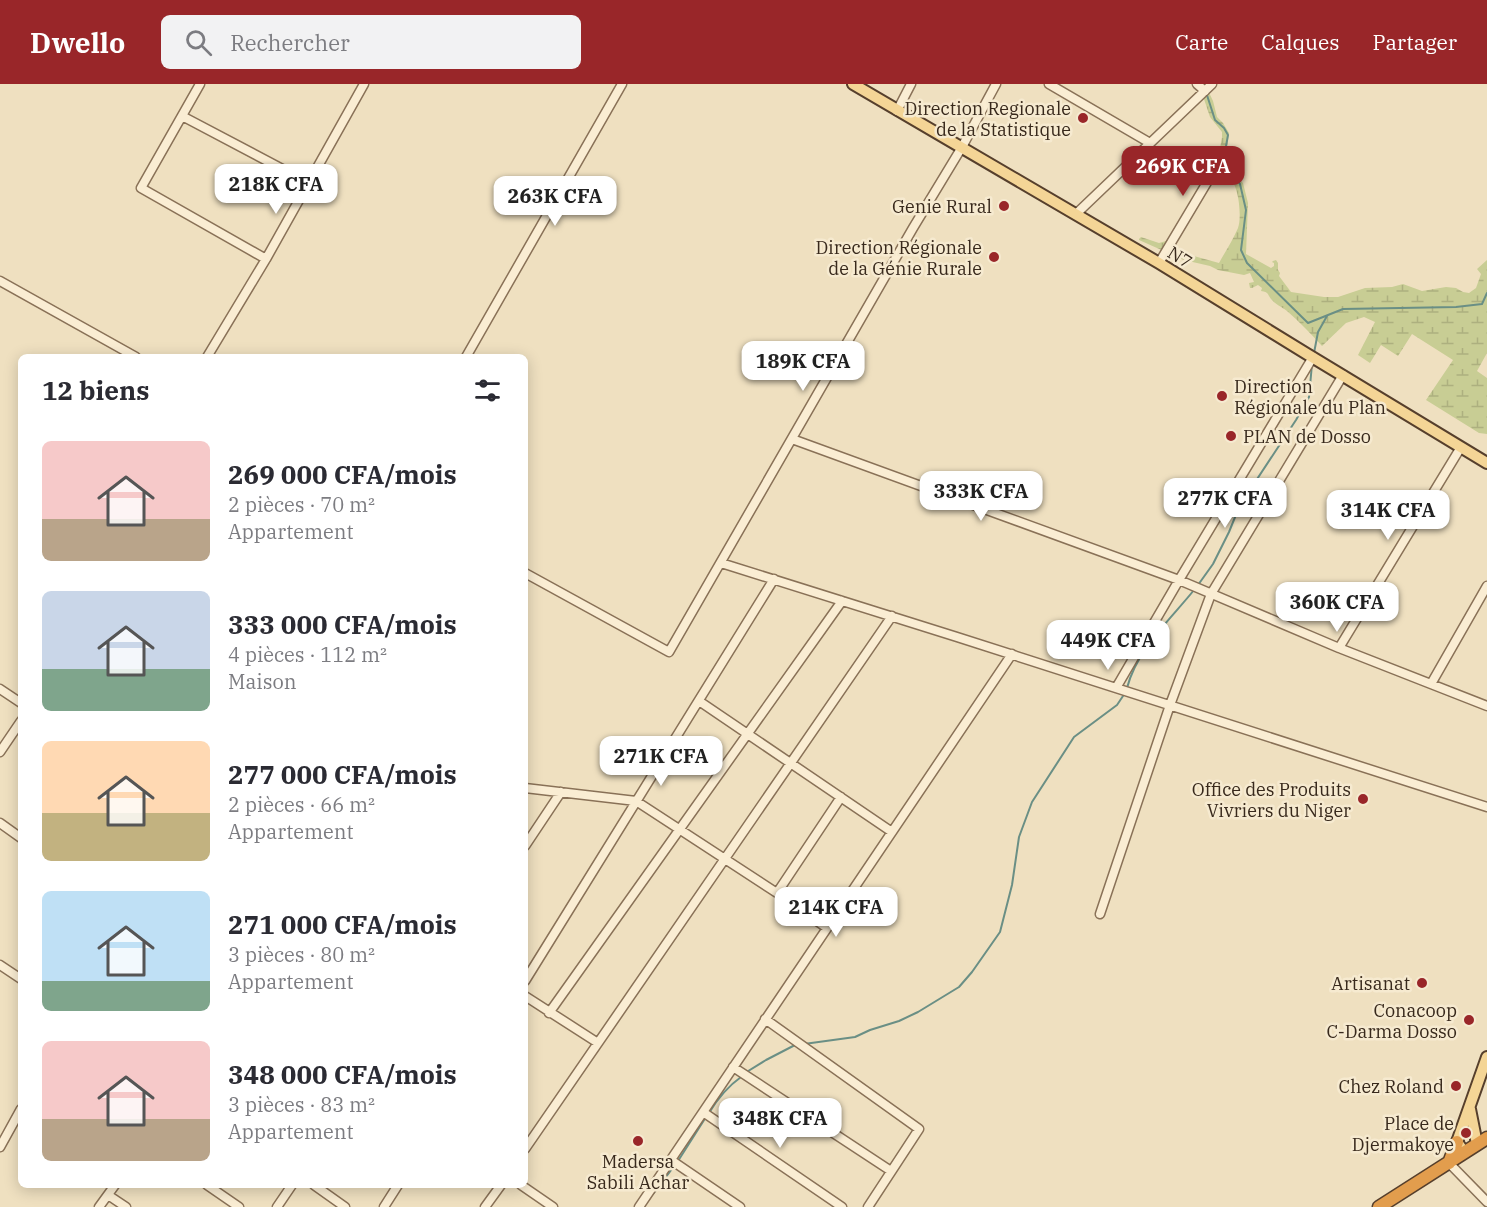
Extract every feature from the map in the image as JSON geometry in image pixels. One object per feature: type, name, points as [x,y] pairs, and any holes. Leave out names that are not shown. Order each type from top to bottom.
[{"type":"highway","points":[[1379,1207],[1449,1163],[1461,1147],[1482,1141]]},
{"type":"main road","name":"N7","points":[[853,84],[1159,263],[1486,460]]},
{"type":"main road","points":[[1461,1147],[1470,1109],[1487,1057]]},
{"type":"main road","points":[[1470,1109],[1482,1141]]},
{"type":"street","points":[[200,84],[141,189],[266,259]]},
{"type":"street","points":[[209,354],[266,259],[364,84]]},
{"type":"street","points":[[468,354],[622,84]]},
{"type":"street","points":[[897,111],[911,84]]},
{"type":"street","points":[[528,575],[669,652],[962,147],[996,84]]},
{"type":"street","points":[[1049,84],[1150,143]]},
{"type":"street","points":[[1197,84],[1209,87]]},
{"type":"street","points":[[1076,214],[1209,87]]},
{"type":"street","points":[[182,116],[309,183]]},
{"type":"street","points":[[1159,263],[1215,169]]},
{"type":"street","points":[[0,281],[131,354]]},
{"type":"street","points":[[1116,688],[1313,357]]},
{"type":"street","points":[[1100,914],[1170,705],[1211,594],[1342,375]]},
{"type":"street","points":[[792,439],[1179,580],[1339,648],[1487,706]]},
{"type":"street","points":[[1339,648],[1461,447]]},
{"type":"street","points":[[721,563],[1487,807]]},
{"type":"street","points":[[528,976],[774,579]]},
{"type":"street","points":[[1431,684],[1487,586]]},
{"type":"street","points":[[549,1013],[842,601]]},
{"type":"street","points":[[528,1145],[892,616]]},
{"type":"street","points":[[640,1206],[1012,654]]},
{"type":"street","points":[[0,689],[18,701]]},
{"type":"street","points":[[699,701],[892,832]]},
{"type":"street","points":[[0,752],[18,725]]},
{"type":"street","points":[[528,788],[636,801],[827,928]]},
{"type":"street","points":[[528,842],[561,792]]},
{"type":"street","points":[[777,893],[842,797]]},
{"type":"street","points":[[0,823],[18,836]]},
{"type":"street","points":[[0,965],[18,977]]},
{"type":"street","points":[[528,998],[598,1043]]},
{"type":"street","points":[[765,1019],[919,1129],[868,1207]]},
{"type":"street","points":[[733,1067],[891,1171]]},
{"type":"street","points":[[703,1112],[842,1207]]},
{"type":"street","points":[[0,1147],[18,1114]]},
{"type":"street","points":[[670,1160],[740,1207]]},
{"type":"street","points":[[1449,1163],[1487,1203],[1484,1207]]},
{"type":"street","points":[[99,1207],[113,1188]]},
{"type":"street","points":[[211,1188],[233,1205]]},
{"type":"street","points":[[277,1207],[290,1188]]},
{"type":"street","points":[[318,1188],[345,1207]]},
{"type":"street","points":[[384,1207],[396,1188]]},
{"type":"street","points":[[485,1207],[499,1188]]},
{"type":"street","points":[[525,1188],[553,1207]]},
{"type":"street","points":[[108,1195],[126,1207]]},
{"type":"green space","points":[[1199,84],[1205,84],[1217,117],[1229,133],[1225,166],[1243,183],[1248,203],[1246,254],[1271,268],[1274,266],[1272,262],[1276,260],[1279,276],[1291,292],[1338,297],[1365,288],[1392,287],[1403,284],[1422,291],[1446,287],[1469,293],[1476,288],[1481,274],[1477,269],[1487,260],[1487,353],[1477,371],[1487,378],[1487,434],[1479,433],[1426,400],[1453,360],[1412,334],[1398,356],[1381,345],[1370,363],[1358,355],[1375,322],[1364,317],[1346,323],[1322,346],[1292,315],[1273,301],[1267,293],[1261,291],[1262,288],[1258,285],[1250,288],[1249,283],[1254,282],[1250,273],[1244,275],[1218,270],[1184,260],[1139,240],[1141,237],[1159,243],[1166,241],[1174,249],[1183,253],[1219,263],[1238,228],[1240,209],[1235,187],[1229,177],[1221,179],[1216,172],[1222,132],[1210,117]]},
{"type":"waterway","points":[[1206,92],[1215,120],[1228,135],[1222,169],[1232,173],[1240,184],[1246,210],[1241,250],[1247,263],[1308,323],[1343,309],[1456,307],[1482,304],[1487,293]]},
{"type":"waterway","points":[[1314,353],[1318,332],[1327,316]]},
{"type":"waterway","points":[[1198,585],[1213,564],[1240,505],[1309,397],[1312,364]]},
{"type":"waterway","points":[[1127,688],[1138,660],[1146,648],[1194,590]]},
{"type":"waterway","points":[[804,1044],[855,1037],[899,1021],[959,987],[1000,932],[1012,885],[1019,837],[1032,802],[1074,737],[1117,705],[1125,693]]},
{"type":"waterway","points":[[745,1073],[795,1045]]},
{"type":"waterway","points":[[709,1113],[723,1093],[741,1077]]},
{"type":"waterway","points":[[678,1161],[706,1117]]},
{"type":"waterway","points":[[653,1194],[675,1165]]},
{"type":"place","name":"Direction Regionale de la Statistique","points":[[1083,118]]},
{"type":"place","name":"Genie Rural","points":[[1004,206]]},
{"type":"place","name":"Direction Régionale de la Génie Rurale","points":[[994,257]]},
{"type":"place","name":"Direction Régionale du Plan","points":[[1222,396]]},
{"type":"place","name":"PLAN de Dosso","points":[[1231,436]]},
{"type":"place","name":"Office des Produits Vivriers du Niger","points":[[1363,799]]},
{"type":"place","name":"Artisanat","points":[[1422,983]]},
{"type":"place","name":"Conacoop C-Darma Dosso","points":[[1469,1020]]},
{"type":"place","name":"Chez Roland","points":[[1456,1086]]},
{"type":"place","name":"Place de Djermakoye","points":[[1466,1133]]},
{"type":"place","name":"Madersa Sabili Achar","points":[[638,1141]]}]
